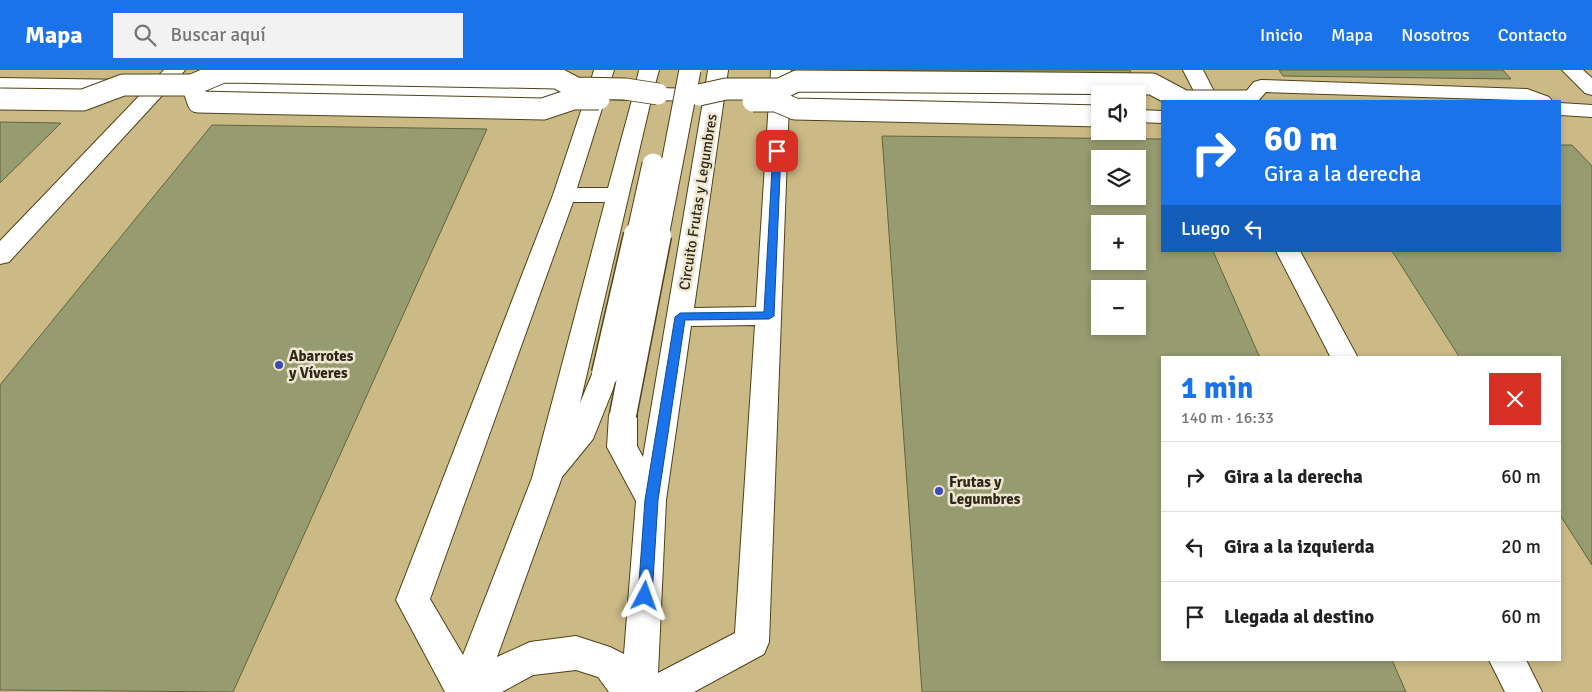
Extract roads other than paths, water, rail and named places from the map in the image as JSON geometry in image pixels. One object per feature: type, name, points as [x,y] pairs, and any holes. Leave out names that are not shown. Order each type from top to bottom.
[{"type":"street","points":[[49,70],[113,71],[123,85]]},
{"type":"street","points":[[0,256],[175,70]]},
{"type":"street","points":[[652,500],[622,446],[623,415],[679,88],[674,70]]},
{"type":"street","points":[[466,692],[547,478],[618,195],[690,70]]},
{"type":"street","points":[[1192,70],[1208,100]]},
{"type":"street","points":[[1572,70],[1592,89]]},
{"type":"street","points":[[0,99],[83,100],[123,85],[192,85],[223,72],[556,78],[576,88],[625,89],[781,83],[1091,100]]},
{"type":"street","points":[[0,84],[160,87],[600,82],[679,88],[726,89],[780,89],[797,81],[1152,84],[1182,100]]},
{"type":"street","points":[[466,692],[413,600],[564,195],[600,82]]},
{"type":"street","points":[[659,692],[752,642],[781,83]]},
{"type":"street","points":[[192,85],[198,102],[543,109],[573,99],[623,99],[679,88],[724,100],[776,101],[795,109],[1091,116]]},
{"type":"street","points":[[1249,100],[1261,86],[1527,95],[1540,100]]},
{"type":"street","points":[[547,478],[583,431],[605,374],[679,88]]},
{"type":"street","name":"Circuito Frutas y Legumbres","points":[[639,692],[652,500],[680,317],[679,88]]},
{"type":"street","points":[[1146,102],[1161,102]]},
{"type":"street","points":[[1561,111],[1592,110]]},
{"type":"street","points":[[1146,116],[1161,117]]},
{"type":"street","points":[[564,195],[618,195]]},
{"type":"street","points":[[1289,252],[1344,356]]},
{"type":"street","points":[[680,317],[769,316]]},
{"type":"street","points":[[466,692],[530,659],[576,653],[610,664],[630,692]]},
{"type":"street","points":[[1508,661],[1524,692]]},
{"type":"place","name":"Abarrotes y Víveres","points":[[279,365]]},
{"type":"place","name":"Frutas y Legumbres","points":[[939,491]]}]
